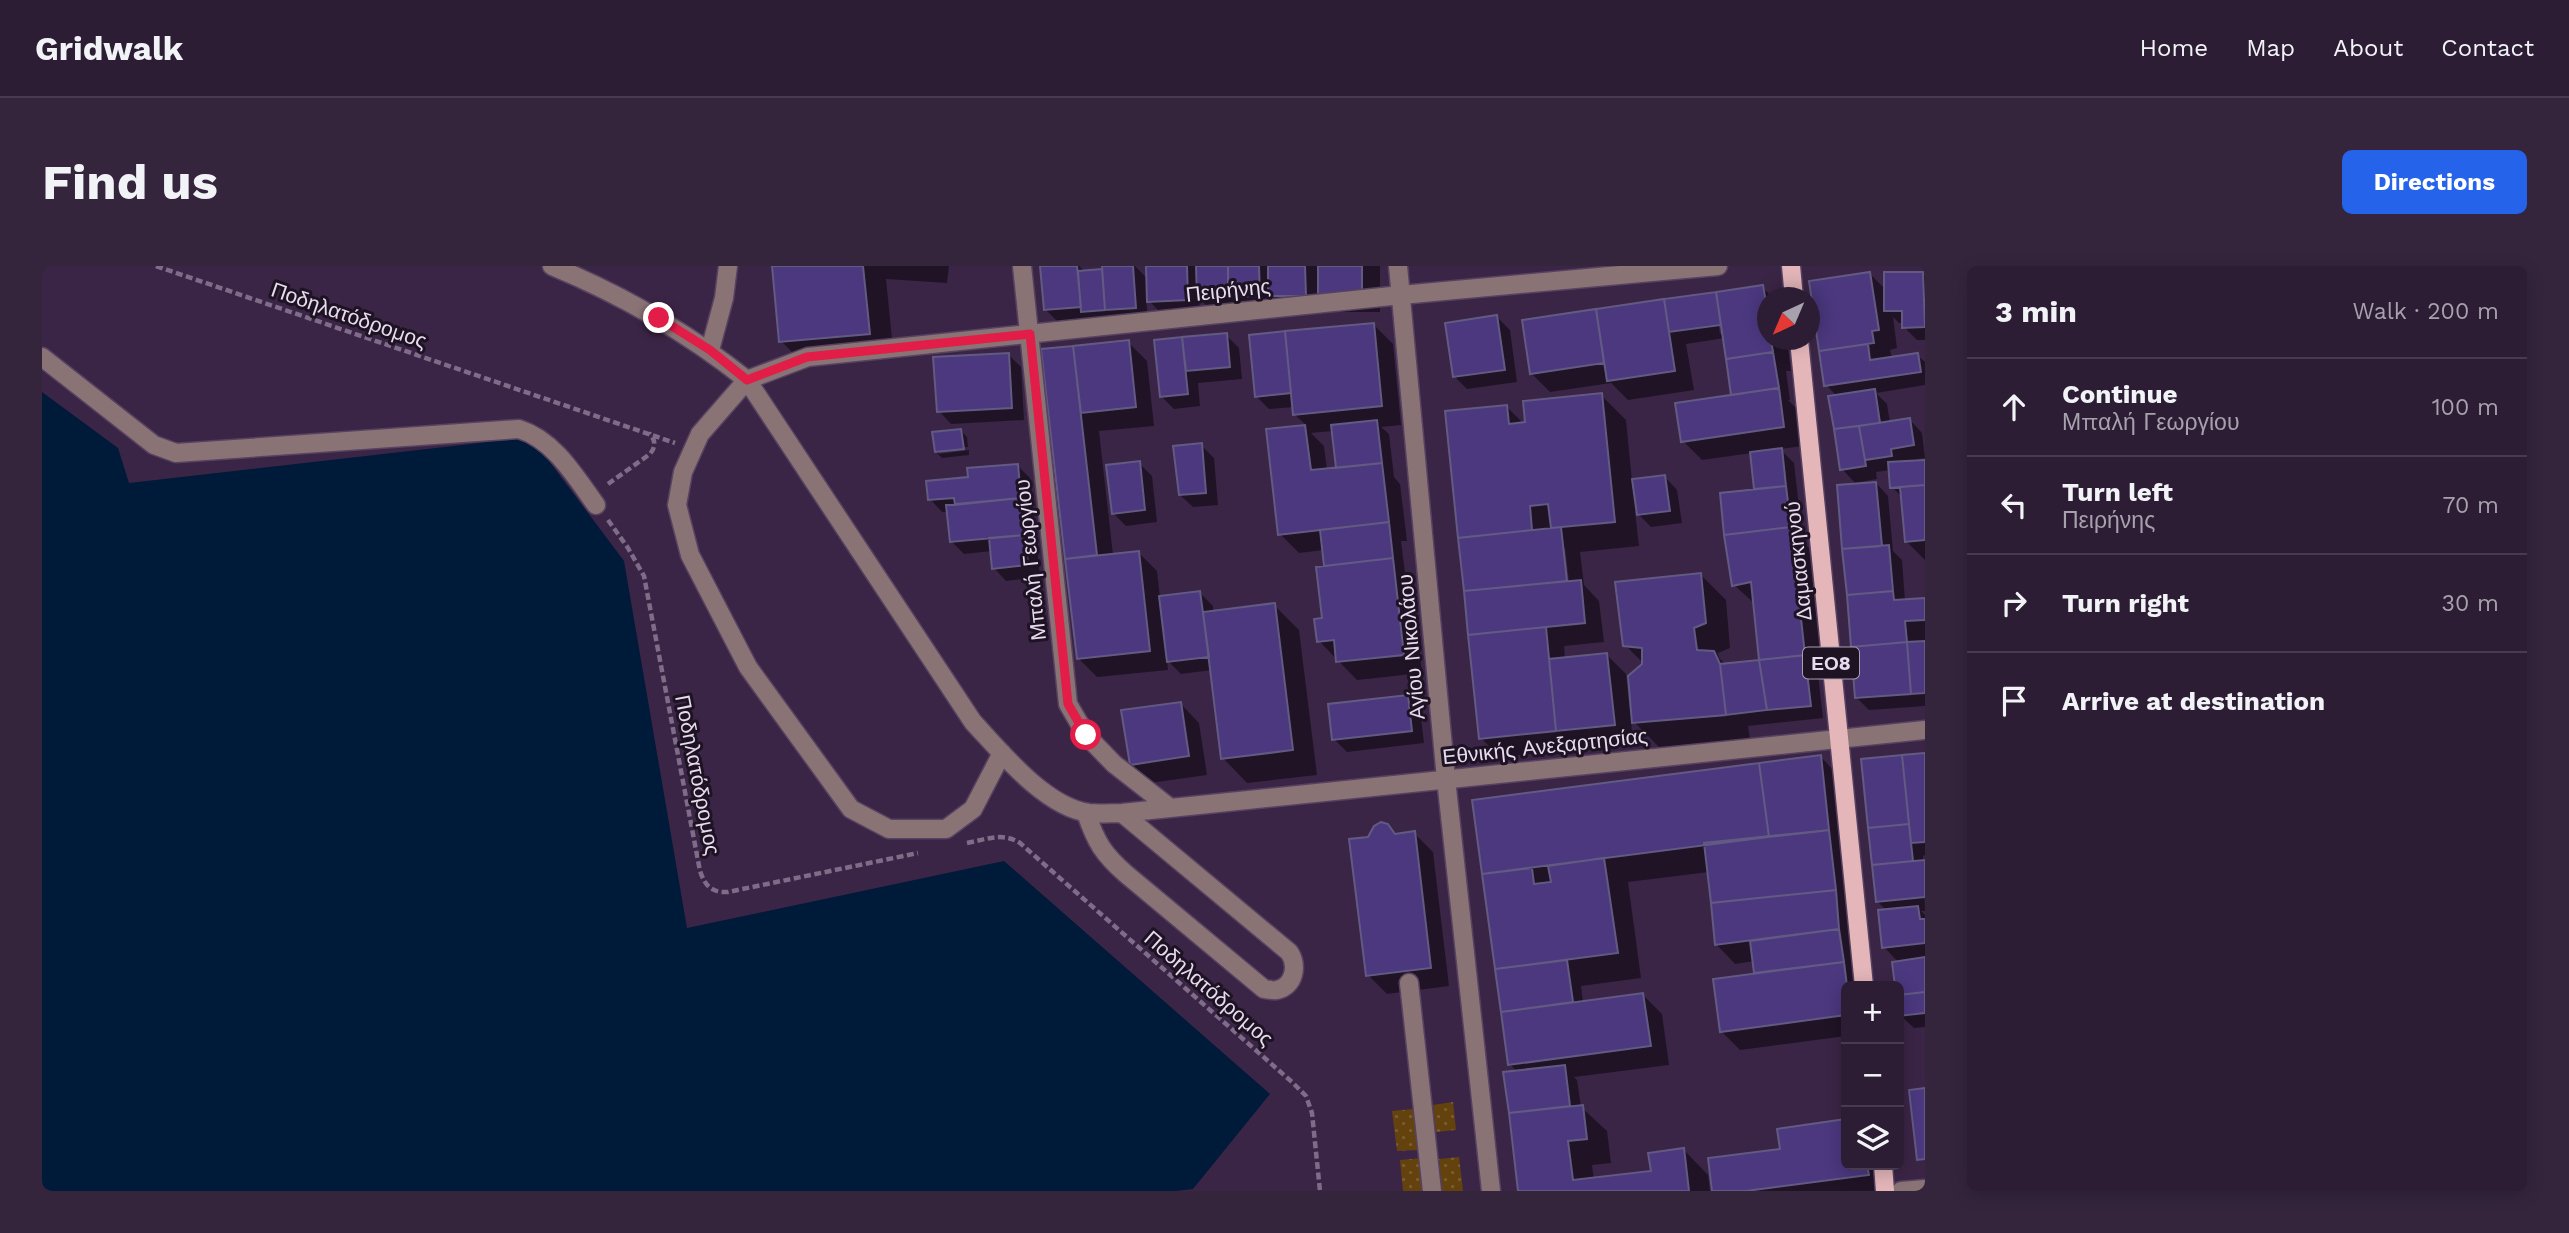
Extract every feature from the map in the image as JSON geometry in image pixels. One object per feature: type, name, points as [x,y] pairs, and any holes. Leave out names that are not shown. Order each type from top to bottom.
[{"type":"main road","points":[[1791,266],[1793,287]]},
{"type":"main road","name":"Δαμασκηνού","points":[[1800,350],[1863,981]]},
{"type":"main road","points":[[1883,1170],[1885,1191]]},
{"type":"street","points":[[552,266],[659,318],[710,350],[747,380],[973,722],[1054,799],[1086,813],[1095,838],[1107,857],[1126,874],[1264,989],[1276,991],[1287,984],[1295,971],[1294,958],[1289,952],[1122,813]]},
{"type":"street","points":[[710,350],[724,298],[728,266]]},
{"type":"street","name":"Μπαλή Γεωργίου","points":[[1022,266],[1068,704],[1086,735],[1114,764],[1169,807]]},
{"type":"street","name":"Αγίου Νικολάου","points":[[1398,266],[1446,779],[1491,1191]]},
{"type":"street","name":"Πειρήνης","points":[[747,380],[807,357],[1401,295],[1718,266]]},
{"type":"street","points":[[42,357],[154,445],[176,453],[519,429],[534,434],[553,451],[596,505]]},
{"type":"street","points":[[747,380],[700,434],[683,472],[677,505],[690,555],[748,667],[851,808],[889,829],[946,829],[973,809],[1002,752]]},
{"type":"street","name":"Εθνικής Ανεξαρτησίας","points":[[1086,813],[1122,813],[1925,730]]},
{"type":"street","points":[[1409,983],[1432,1191]]},
{"type":"street","points":[[1900,1191],[1925,1189]]},
{"type":"path","name":"Ποδηλατόδρομος","points":[[156,266],[649,433],[654,439],[655,447],[650,454],[606,486],[599,494],[596,505],[628,548],[644,576],[700,871],[703,881],[710,889],[728,892],[932,850]]},
{"type":"path","name":"Ποδηλατόδρομος","points":[[958,844],[999,836],[1010,837],[1020,843],[1292,1082],[1306,1096],[1312,1113],[1320,1191]]},
{"type":"shaded area","points":[[1453,1102],[1456,1130],[1436,1132],[1433,1105]]},
{"type":"shaded area","points":[[1414,1109],[1419,1150],[1397,1151],[1392,1111]]},
{"type":"shaded area","points":[[1459,1157],[1463,1191],[1442,1191],[1439,1159]]},
{"type":"shaded area","points":[[1422,1158],[1426,1191],[1403,1191],[1400,1160]]},
{"type":"water","points":[[42,392],[118,448],[129,483],[531,437],[624,561],[687,928],[1004,861],[1270,1094],[1193,1189],[1176,1191],[42,1191]]},
{"type":"building","points":[[772,266],[863,266],[870,334],[779,342]]},
{"type":"building","points":[[1040,266],[1077,266],[1081,307],[1044,310]]},
{"type":"building","points":[[1102,266],[1133,266],[1136,308],[1105,310]]},
{"type":"building","points":[[1146,266],[1187,266],[1188,300],[1147,302]]},
{"type":"building","points":[[1196,266],[1228,266],[1228,297],[1197,298]]},
{"type":"building","points":[[1228,266],[1259,266],[1260,296],[1228,297]]},
{"type":"building","points":[[1268,266],[1305,266],[1306,296],[1268,296]]},
{"type":"building","points":[[1318,266],[1362,266],[1362,293],[1318,294]]},
{"type":"building","points":[[1102,269],[1105,310],[1081,312],[1078,271]]},
{"type":"building","points":[[1870,272],[1879,330],[1872,331],[1874,343],[1819,351],[1820,287],[1810,287],[1809,281]]},
{"type":"building","points":[[1884,272],[1923,272],[1925,327],[1902,328],[1902,311],[1884,311]]},
{"type":"building","points":[[1763,285],[1757,287],[1757,350],[1773,352],[1726,359],[1716,292]]},
{"type":"building","points":[[1716,292],[1721,325],[1669,332],[1664,299]]},
{"type":"building","points":[[1664,299],[1675,371],[1607,381],[1596,309]]},
{"type":"building","points":[[1596,309],[1604,363],[1530,374],[1522,320]]},
{"type":"building","points":[[1497,315],[1505,370],[1453,377],[1445,323]]},
{"type":"building","points":[[1374,323],[1382,406],[1293,415],[1285,331]]},
{"type":"building","points":[[1285,331],[1291,393],[1255,397],[1249,335]]},
{"type":"building","points":[[1227,333],[1230,367],[1186,371],[1182,337]]},
{"type":"building","points":[[1182,337],[1188,394],[1160,397],[1154,340]]},
{"type":"building","points":[[1129,340],[1136,407],[1081,413],[1073,346]]},
{"type":"building","points":[[1868,344],[1870,360],[1918,353],[1921,372],[1824,386],[1819,351]]},
{"type":"building","points":[[1073,346],[1097,555],[1065,559],[1041,349]]},
{"type":"building","points":[[1773,352],[1779,388],[1731,395],[1726,359]]},
{"type":"building","points":[[1009,353],[1012,408],[937,412],[933,357]]},
{"type":"building","points":[[1779,388],[1784,427],[1681,442],[1675,403]]},
{"type":"building","points":[[1875,389],[1880,423],[1834,429],[1828,396]]},
{"type":"building","points":[[1602,393],[1615,522],[1551,528],[1548,504],[1530,506],[1532,530],[1458,538],[1445,411],[1507,405],[1509,424],[1525,422],[1523,401]]},
{"type":"building","points":[[1910,418],[1914,445],[1891,449],[1892,456],[1865,460],[1859,426]]},
{"type":"building","points":[[1377,420],[1382,463],[1336,468],[1331,425]]},
{"type":"building","points":[[1305,425],[1311,470],[1382,463],[1389,522],[1278,535],[1266,429]]},
{"type":"building","points":[[1859,426],[1866,466],[1840,470],[1834,429]]},
{"type":"building","points":[[961,429],[964,449],[935,452],[932,432]]},
{"type":"building","points":[[1202,443],[1206,493],[1179,495],[1173,446]]},
{"type":"building","points":[[1782,448],[1786,486],[1754,489],[1750,452]]},
{"type":"building","points":[[1925,460],[1925,485],[1890,488],[1888,462]]},
{"type":"building","points":[[1140,461],[1145,510],[1112,514],[1106,465]]},
{"type":"building","points":[[1018,464],[1021,498],[955,505],[954,498],[928,500],[926,481],[968,477],[967,468]]},
{"type":"building","points":[[1665,475],[1670,511],[1637,515],[1632,479]]},
{"type":"building","points":[[1876,482],[1882,546],[1842,549],[1837,485]]},
{"type":"building","points":[[1925,485],[1925,540],[1905,542],[1900,487]]},
{"type":"building","points":[[1786,486],[1791,527],[1724,535],[1720,493]]},
{"type":"building","points":[[1021,498],[1025,535],[950,542],[946,505]]},
{"type":"building","points":[[1389,522],[1393,558],[1324,566],[1320,530]]},
{"type":"building","points":[[1561,527],[1567,581],[1464,591],[1458,538]]},
{"type":"building","points":[[1791,527],[1805,655],[1759,660],[1751,582],[1732,586],[1724,535]]},
{"type":"building","points":[[1025,535],[1028,565],[992,569],[989,538]]},
{"type":"building","points":[[1889,545],[1893,591],[1847,595],[1842,549]]},
{"type":"building","points":[[1139,551],[1150,651],[1077,659],[1065,559]]},
{"type":"building","points":[[1393,558],[1404,655],[1336,662],[1334,640],[1317,642],[1314,619],[1322,618],[1316,567]]},
{"type":"building","points":[[1701,573],[1706,623],[1694,628],[1697,650],[1714,651],[1720,664],[1726,715],[1632,723],[1628,676],[1642,664],[1642,648],[1623,646],[1615,582]]},
{"type":"building","points":[[1581,580],[1585,623],[1468,635],[1464,591]]},
{"type":"building","points":[[1200,591],[1209,657],[1167,662],[1159,596]]},
{"type":"building","points":[[1893,591],[1894,600],[1925,598],[1925,620],[1905,621],[1907,642],[1851,647],[1847,595]]},
{"type":"building","points":[[1275,603],[1293,750],[1221,759],[1203,612]]},
{"type":"building","points":[[1546,627],[1556,731],[1479,739],[1468,635]]},
{"type":"building","points":[[1925,641],[1925,693],[1911,694],[1907,642]]},
{"type":"building","points":[[1907,642],[1911,694],[1855,698],[1851,647]]},
{"type":"building","points":[[1607,653],[1615,725],[1556,731],[1549,659]]},
{"type":"building","points":[[1805,655],[1811,706],[1767,710],[1759,660]]},
{"type":"building","points":[[1759,660],[1767,710],[1726,715],[1720,664]]},
{"type":"building","points":[[1408,695],[1412,731],[1332,740],[1328,704]]},
{"type":"building","points":[[1181,702],[1189,756],[1130,765],[1121,710]]},
{"type":"building","points":[[1925,753],[1925,842],[1911,843],[1902,755]]},
{"type":"building","points":[[1821,755],[1829,830],[1769,837],[1759,763]]},
{"type":"building","points":[[1902,755],[1909,824],[1868,828],[1861,759]]},
{"type":"building","points":[[1759,763],[1769,837],[1482,874],[1472,800]]},
{"type":"building","points":[[1381,822],[1388,824],[1395,834],[1415,831],[1431,968],[1366,976],[1349,839],[1368,837],[1374,826]]},
{"type":"building","points":[[1909,824],[1913,861],[1872,865],[1868,828]]},
{"type":"building","points":[[1829,830],[1836,890],[1711,903],[1704,843]]},
{"type":"building","points":[[1604,858],[1618,953],[1495,969],[1482,874],[1532,868],[1534,884],[1551,882],[1548,866]]},
{"type":"building","points":[[1925,860],[1925,897],[1876,902],[1872,865]]},
{"type":"building","points":[[1836,890],[1839,929],[1715,945],[1711,903]]},
{"type":"building","points":[[1918,906],[1920,919],[1925,919],[1925,943],[1882,948],[1878,910]]},
{"type":"building","points":[[1839,929],[1844,962],[1754,973],[1750,941]]},
{"type":"building","points":[[1925,957],[1925,992],[1904,994],[1904,981],[1894,981],[1892,962]]},
{"type":"building","points":[[1567,960],[1573,1002],[1501,1012],[1495,969]]},
{"type":"building","points":[[1844,962],[1846,981],[1841,981],[1841,1016],[1720,1032],[1713,979]]},
{"type":"building","points":[[1925,992],[1925,1013],[1904,1015],[1904,994]]},
{"type":"building","points":[[1643,993],[1651,1046],[1508,1065],[1501,1012]]},
{"type":"building","points":[[1565,1065],[1570,1106],[1509,1113],[1503,1072]]},
{"type":"building","points":[[1925,1088],[1925,1159],[1917,1160],[1909,1090]]},
{"type":"building","points":[[1583,1105],[1587,1139],[1568,1141],[1573,1180],[1651,1171],[1648,1153],[1684,1148],[1689,1191],[1518,1191],[1509,1113]]},
{"type":"building","points":[[1841,1120],[1841,1170],[1868,1170],[1869,1175],[1746,1191],[1712,1191],[1708,1158],[1780,1149],[1777,1129]]},
{"type":"route","points":[[659,318],[710,350],[747,380],[807,357],[1030,334],[1068,704],[1086,735]]}]
